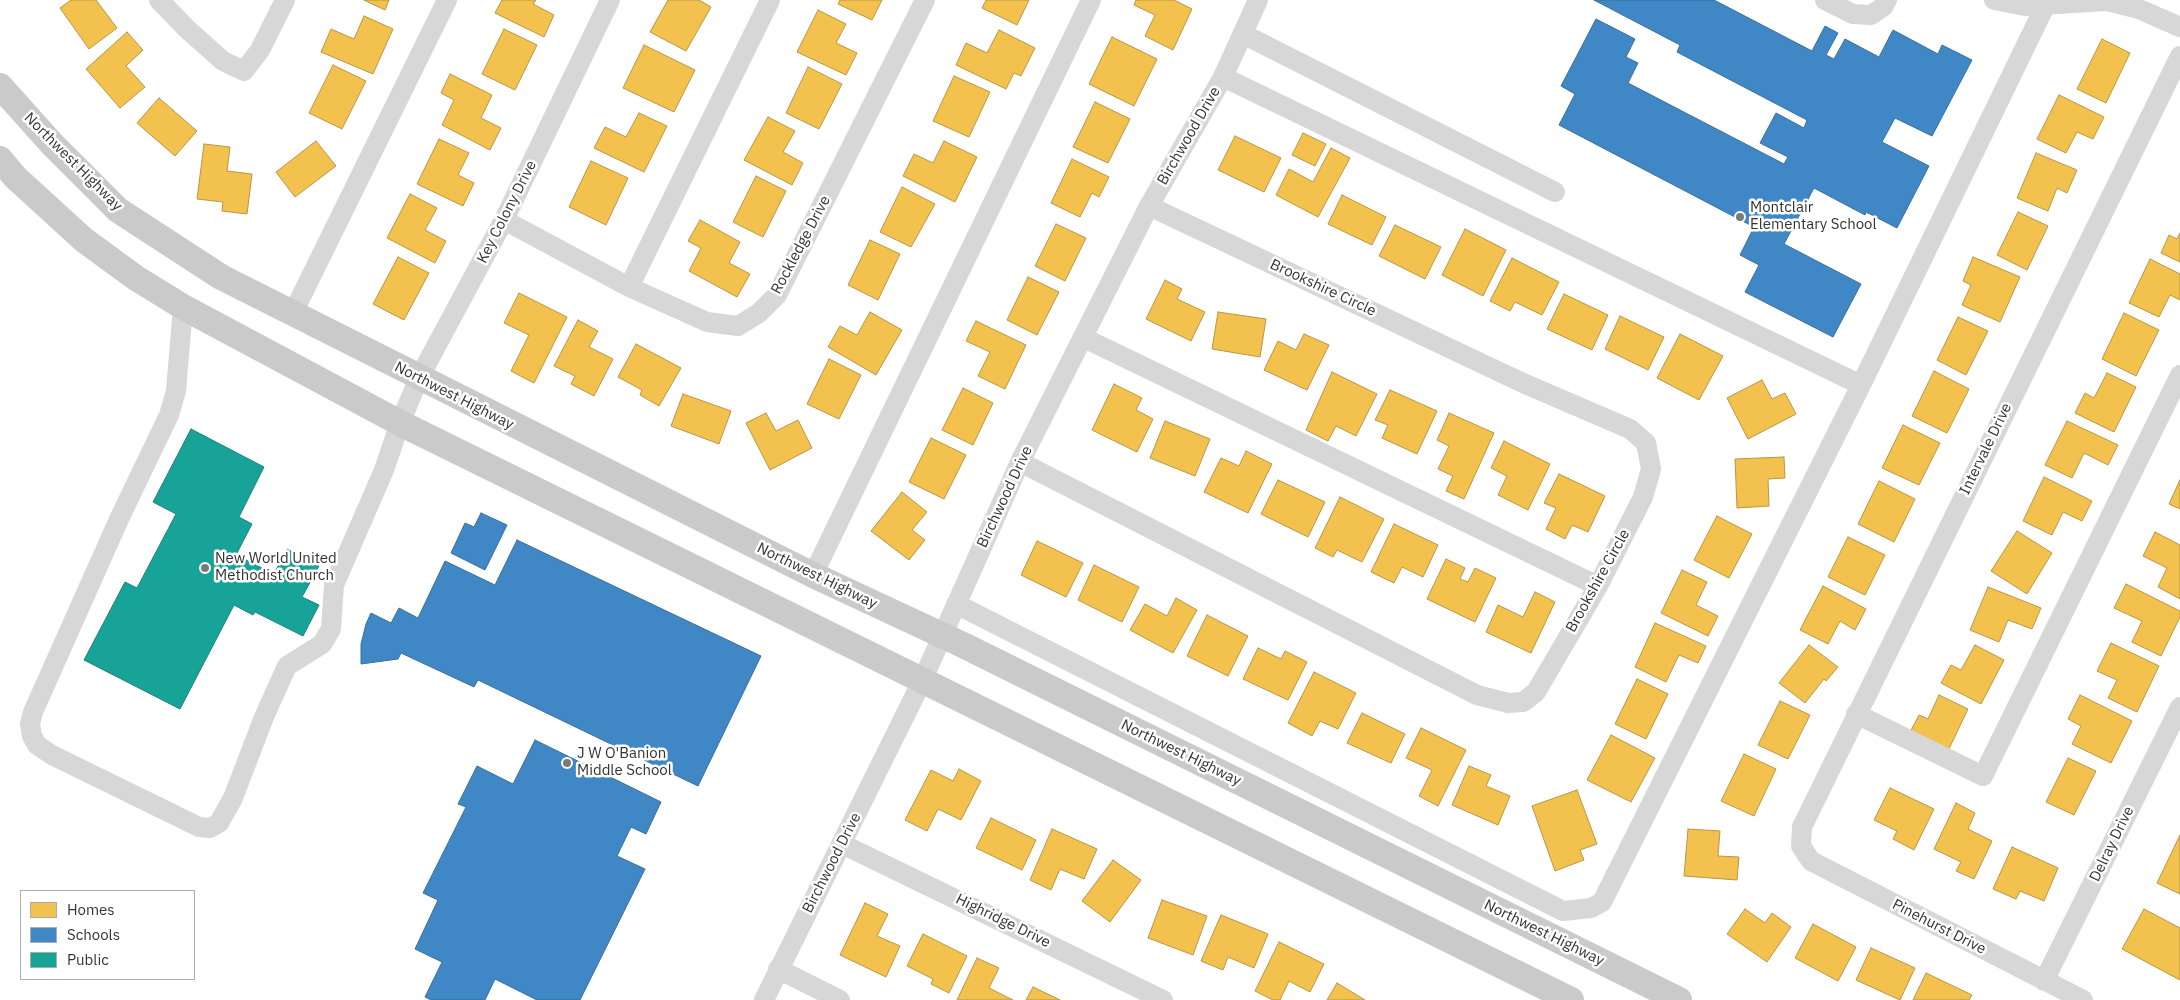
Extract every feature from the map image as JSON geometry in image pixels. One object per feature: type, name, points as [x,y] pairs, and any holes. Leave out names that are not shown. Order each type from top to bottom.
[{"type":"main road","name":"Northwest Highway","points":[[0,86],[52,144],[118,210],[221,277],[292,315],[813,575],[942,635],[1679,1000]]},
{"type":"main road","points":[[0,159],[16,177],[84,240],[136,278],[183,307],[400,423],[1570,1000]]},
{"type":"street","points":[[159,0],[187,30],[223,61],[244,71],[260,50],[285,0]]},
{"type":"street","points":[[292,315],[447,0]]},
{"type":"street","name":"Key Colony Drive","points":[[183,307],[176,391],[169,415],[120,517],[33,712],[30,724],[32,736],[37,745],[52,755],[198,827],[210,828],[220,823],[233,798],[264,717],[287,666],[322,644],[331,629],[334,586],[384,470],[400,423],[419,378],[504,220],[610,0]]},
{"type":"street","points":[[629,287],[770,0]]},
{"type":"street","name":"Rockledge Drive","points":[[504,220],[629,287],[706,322],[738,326],[759,313],[777,295],[925,0]]},
{"type":"street","points":[[813,575],[1091,0]]},
{"type":"street","name":"Birchwood Drive","points":[[764,1000],[922,679],[1020,462],[1149,206],[1223,77],[1258,0]]},
{"type":"street","points":[[1825,0],[1853,14],[1870,14],[1883,8],[1887,0]]},
{"type":"street","points":[[1994,0],[2025,6],[2047,2],[2107,1],[2139,9],[2180,27]]},
{"type":"street","points":[[956,604],[1563,911],[1591,908],[1602,902],[1862,385],[2047,2]]},
{"type":"street","points":[[1243,34],[1555,192]]},
{"type":"street","name":"Intervale Drive","points":[[1801,846],[1802,827],[1856,714],[2180,56]]},
{"type":"street","points":[[1223,77],[1862,385]]},
{"type":"street","name":"Brookshire Circle","points":[[1020,462],[1477,695],[1508,703],[1523,702],[1536,692],[1598,586],[1644,496],[1651,469],[1646,443],[1630,429],[1523,383],[1149,206]]},
{"type":"street","points":[[1084,338],[1598,586]]},
{"type":"street","points":[[1856,714],[1983,776],[2180,375]]},
{"type":"street","name":"Delray Drive","points":[[2044,981],[2180,707]]},
{"type":"street","name":"Highridge Drive","points":[[842,844],[1163,1000]]},
{"type":"street","name":"Pinehurst Drive","points":[[1801,846],[1811,861],[2083,1000]]},
{"type":"street","points":[[778,969],[840,1000]]},
{"type":"building: Homes","points":[[71,0],[96,0],[117,28],[89,49],[60,8]]},
{"type":"building: Homes","points":[[364,0],[389,0],[385,10]]},
{"type":"building: Homes","points":[[502,0],[536,0],[533,4],[554,15],[544,37],[495,13]]},
{"type":"building: Homes","points":[[668,0],[699,0],[711,7],[686,51],[650,32]]},
{"type":"building: Homes","points":[[840,0],[882,0],[872,20],[838,4]]},
{"type":"building: Homes","points":[[986,0],[1029,0],[1017,25],[982,8]]},
{"type":"building: Homes","points":[[1136,0],[1174,0],[1192,9],[1173,50],[1145,36],[1155,15],[1134,5]]},
{"type":"building: Homes","points":[[818,10],[846,24],[836,43],[857,53],[846,75],[797,52]]},
{"type":"building: Homes","points":[[364,16],[393,29],[373,74],[321,52],[331,29],[354,39]]},
{"type":"building: Homes","points":[[504,29],[537,45],[515,90],[482,74]]},
{"type":"building: Homes","points":[[999,30],[1035,48],[1021,76],[1014,73],[1006,89],[956,65],[966,43],[987,53]]},
{"type":"building: Homes","points":[[127,32],[143,50],[126,66],[145,87],[120,108],[86,69]]},
{"type":"building: Homes","points":[[1112,37],[1157,59],[1134,106],[1089,84]]},
{"type":"building: Homes","points":[[2102,39],[2130,53],[2106,103],[2077,89]]},
{"type":"building: Homes","points":[[644,45],[695,70],[674,112],[623,88]]},
{"type":"building: Homes","points":[[333,65],[366,81],[342,129],[309,113]]},
{"type":"building: Homes","points":[[808,67],[842,84],[819,129],[786,113]]},
{"type":"building: Homes","points":[[450,74],[492,95],[481,118],[501,128],[490,150],[442,125],[454,100],[441,93]]},
{"type":"building: Homes","points":[[954,76],[990,92],[969,137],[933,121]]},
{"type":"building: Homes","points":[[2059,95],[2104,117],[2093,139],[2077,132],[2066,153],[2037,139]]},
{"type":"building: Homes","points":[[159,98],[197,131],[175,156],[137,123]]},
{"type":"building: Homes","points":[[1095,102],[1130,119],[1108,163],[1073,147]]},
{"type":"building: Homes","points":[[639,113],[667,126],[644,172],[594,148],[605,127],[626,137]]},
{"type":"building: Homes","points":[[768,117],[795,131],[783,152],[803,163],[792,185],[744,160]]},
{"type":"building: Homes","points":[[1303,133],[1326,144],[1315,166],[1292,155]]},
{"type":"building: Homes","points":[[1235,136],[1281,158],[1264,192],[1218,170]]},
{"type":"building: Homes","points":[[439,139],[469,153],[458,175],[474,183],[463,206],[417,184]]},
{"type":"building: Homes","points":[[316,141],[336,166],[295,197],[276,172]]},
{"type":"building: Homes","points":[[944,141],[977,157],[955,202],[903,176],[914,154],[933,163]]},
{"type":"building: Homes","points":[[204,144],[230,147],[227,171],[252,174],[247,214],[222,211],[223,202],[197,199]]},
{"type":"building: Homes","points":[[1331,148],[1350,158],[1318,217],[1276,195],[1289,169],[1313,182]]},
{"type":"building: Homes","points":[[2036,153],[2077,170],[2067,193],[2057,188],[2048,211],[2017,198]]},
{"type":"building: Homes","points":[[1072,159],[1109,177],[1099,197],[1092,193],[1080,217],[1051,203]]},
{"type":"building: Homes","points":[[591,161],[628,178],[606,225],[569,207]]},
{"type":"building: Homes","points":[[756,176],[786,191],[763,237],[733,222]]},
{"type":"building: Homes","points":[[902,187],[935,204],[911,247],[880,232]]},
{"type":"building: Homes","points":[[410,194],[437,208],[425,230],[446,241],[435,263],[387,238]]},
{"type":"building: Homes","points":[[1342,195],[1386,217],[1372,245],[1328,224]]},
{"type":"building: Homes","points":[[2018,212],[2048,226],[2027,270],[1997,255]]},
{"type":"building: Homes","points":[[700,220],[740,242],[729,263],[750,274],[737,297],[689,271],[701,248],[688,241]]},
{"type":"building: Homes","points":[[1056,224],[1086,238],[1065,281],[1035,266]]},
{"type":"building: Homes","points":[[1395,225],[1441,247],[1425,279],[1379,256]]},
{"type":"building: Homes","points":[[1465,229],[1506,250],[1483,296],[1442,275]]},
{"type":"building: Homes","points":[[2180,233],[2180,262],[2161,253],[2169,235],[2177,239]]},
{"type":"building: Homes","points":[[870,240],[900,254],[878,300],[848,285]]},
{"type":"building: Homes","points":[[398,257],[429,273],[404,320],[373,304]]},
{"type":"building: Homes","points":[[1973,257],[2020,277],[2000,322],[1962,305],[1971,285],[1963,281]]},
{"type":"building: Homes","points":[[1512,258],[1559,282],[1542,315],[1515,302],[1510,311],[1490,301]]},
{"type":"building: Homes","points":[[2150,259],[2180,274],[2180,300],[2170,295],[2159,317],[2129,303]]},
{"type":"building: Homes","points":[[1028,277],[1059,292],[1037,335],[1007,320]]},
{"type":"building: Homes","points":[[1165,280],[1182,289],[1177,299],[1205,312],[1191,341],[1146,319]]},
{"type":"building: Homes","points":[[519,293],[567,317],[534,383],[511,371],[529,335],[504,323]]},
{"type":"building: Homes","points":[[1564,294],[1608,315],[1592,350],[1547,329]]},
{"type":"building: Homes","points":[[870,312],[902,330],[876,375],[828,347],[840,326],[857,335]]},
{"type":"building: Homes","points":[[1218,312],[1266,319],[1260,357],[1212,349]]},
{"type":"building: Homes","points":[[2124,313],[2159,330],[2136,376],[2102,359]]},
{"type":"building: Homes","points":[[1620,316],[1664,337],[1648,370],[1605,349]]},
{"type":"building: Homes","points":[[1958,317],[1988,331],[1966,375],[1937,360]]},
{"type":"building: Homes","points":[[578,320],[598,331],[589,347],[613,359],[594,396],[571,384],[575,376],[554,366]]},
{"type":"building: Homes","points":[[976,321],[1026,345],[1005,389],[978,376],[990,352],[966,341]]},
{"type":"building: Homes","points":[[1304,334],[1329,345],[1307,390],[1264,370],[1278,341],[1296,350]]},
{"type":"building: Homes","points":[[1680,334],[1723,356],[1699,400],[1657,378]]},
{"type":"building: Homes","points":[[636,344],[681,368],[659,406],[640,395],[642,390],[618,377]]},
{"type":"building: Homes","points":[[829,359],[861,375],[839,419],[807,404]]},
{"type":"building: Homes","points":[[1934,371],[1969,389],[1947,433],[1912,416]]},
{"type":"building: Homes","points":[[1332,372],[1377,394],[1356,436],[1336,426],[1328,441],[1306,430]]},
{"type":"building: Homes","points":[[2107,373],[2136,387],[2114,432],[2075,413],[2085,393],[2094,398]]},
{"type":"building: Homes","points":[[1762,380],[1772,399],[1785,393],[1796,414],[1748,439],[1727,398]]},
{"type":"building: Homes","points":[[1114,384],[1142,398],[1136,410],[1153,419],[1137,452],[1092,430]]},
{"type":"building: Homes","points":[[963,388],[993,403],[973,445],[942,430]]},
{"type":"building: Homes","points":[[1390,390],[1437,411],[1417,454],[1382,438],[1388,425],[1375,420]]},
{"type":"building: Homes","points":[[683,394],[731,411],[719,444],[671,426]]},
{"type":"building: Homes","points":[[766,413],[776,431],[798,420],[812,448],[770,470],[746,423]]},
{"type":"building: Homes","points":[[1449,413],[1494,433],[1464,499],[1446,491],[1453,476],[1438,469],[1449,446],[1437,440]]},
{"type":"building: Homes","points":[[1165,421],[1210,439],[1195,476],[1150,458]]},
{"type":"building: Homes","points":[[2067,421],[2118,445],[2108,465],[2084,453],[2072,478],[2045,465]]},
{"type":"building: Homes","points":[[1903,425],[1940,443],[1919,485],[1882,468]]},
{"type":"building: Homes","points":[[931,438],[966,455],[944,499],[909,482]]},
{"type":"building: Homes","points":[[1504,441],[1550,464],[1528,510],[1498,495],[1507,476],[1491,468]]},
{"type":"building: Homes","points":[[1246,451],[1272,464],[1248,513],[1204,492],[1221,458],[1239,466]]},
{"type":"building: Homes","points":[[1784,457],[1785,478],[1768,479],[1769,506],[1737,508],[1735,459]]},
{"type":"building: Homes","points":[[1559,474],[1605,496],[1588,532],[1572,525],[1565,539],[1546,529],[1556,508],[1544,503]]},
{"type":"building: Homes","points":[[2044,477],[2092,501],[2082,521],[2063,512],[2052,535],[2023,521]]},
{"type":"building: Homes","points":[[1278,480],[1325,502],[1308,537],[1261,514]]},
{"type":"building: Homes","points":[[2180,480],[2180,509],[2169,504]]},
{"type":"building: Homes","points":[[1879,481],[1915,499],[1894,542],[1858,524]]},
{"type":"building: Homes","points":[[902,492],[927,512],[912,530],[925,540],[909,560],[871,531]]},
{"type":"building: Homes","points":[[1340,497],[1384,519],[1362,562],[1337,550],[1333,557],[1315,548]]},
{"type":"building: Homes","points":[[1717,516],[1752,534],[1729,578],[1694,560]]},
{"type":"building: Homes","points":[[1394,524],[1438,545],[1423,577],[1402,567],[1394,583],[1371,572]]},
{"type":"building: Homes","points":[[2017,531],[2052,553],[2027,594],[1991,571]]},
{"type":"building: Homes","points":[[2155,532],[2180,545],[2180,599],[2158,587],[2167,568],[2143,556]]},
{"type":"building: Homes","points":[[1848,537],[1885,555],[1865,595],[1828,577]]},
{"type":"building: Homes","points":[[1037,541],[1083,563],[1066,597],[1021,575]]},
{"type":"building: Homes","points":[[1446,559],[1465,568],[1460,579],[1468,582],[1475,568],[1496,578],[1475,622],[1427,599]]},
{"type":"building: Homes","points":[[1094,565],[1139,587],[1122,622],[1078,600]]},
{"type":"building: Homes","points":[[1682,570],[1707,582],[1696,605],[1718,616],[1708,636],[1661,613]]},
{"type":"building: Homes","points":[[2126,584],[2180,611],[2180,617],[2161,656],[2132,642],[2142,621],[2114,608]]},
{"type":"building: Homes","points":[[1823,586],[1866,609],[1855,630],[1840,621],[1828,644],[1800,630]]},
{"type":"building: Homes","points":[[1988,587],[2041,608],[2032,629],[2008,620],[1999,642],[1970,630]]},
{"type":"building: Homes","points":[[1535,592],[1555,602],[1531,653],[1486,632],[1498,605],[1523,617]]},
{"type":"building: Homes","points":[[1176,598],[1197,610],[1173,653],[1130,630],[1145,604],[1167,616]]},
{"type":"building: Homes","points":[[1207,615],[1248,636],[1228,676],[1187,656]]},
{"type":"building: Homes","points":[[1655,623],[1706,646],[1698,663],[1679,655],[1666,682],[1635,667]]},
{"type":"building: Homes","points":[[2111,643],[2159,666],[2137,712],[2108,698],[2117,680],[2097,671]]},
{"type":"building: Homes","points":[[1809,645],[1838,667],[1826,681],[1824,679],[1805,703],[1779,683]]},
{"type":"building: Homes","points":[[1975,645],[2004,660],[1981,704],[1941,683],[1951,665],[1961,670]]},
{"type":"building: Homes","points":[[1258,648],[1281,659],[1285,651],[1307,662],[1288,700],[1243,679]]},
{"type":"building: Homes","points":[[1314,672],[1356,693],[1338,729],[1320,721],[1312,736],[1288,723]]},
{"type":"building: Homes","points":[[1637,679],[1668,694],[1646,739],[1615,724]]},
{"type":"building: Homes","points":[[1939,695],[1968,709],[1947,753],[1909,734],[1919,715],[1928,719]]},
{"type":"building: Homes","points":[[2080,695],[2132,721],[2111,763],[2072,744],[2081,726],[2068,719]]},
{"type":"building: Homes","points":[[1780,701],[1810,715],[1788,759],[1758,745]]},
{"type":"building: Homes","points":[[1362,713],[1405,734],[1391,763],[1347,743]]},
{"type":"building: Homes","points":[[1421,728],[1466,750],[1438,806],[1419,796],[1432,770],[1406,758]]},
{"type":"building: Homes","points":[[1611,735],[1655,758],[1631,802],[1587,780]]},
{"type":"building: Homes","points":[[1744,754],[1776,769],[1754,816],[1721,801]]},
{"type":"building: Homes","points":[[2068,758],[2096,771],[2074,815],[2046,802]]},
{"type":"building: Homes","points":[[1469,766],[1491,775],[1486,786],[1510,796],[1498,825],[1452,805]]},
{"type":"building: Homes","points":[[959,769],[981,781],[961,820],[938,809],[927,831],[905,820],[931,770],[953,781]]},
{"type":"building: Homes","points":[[1890,788],[1934,809],[1914,850],[1893,839],[1897,831],[1874,820]]},
{"type":"building: Homes","points":[[1577,790],[1597,844],[1580,850],[1584,860],[1555,871],[1532,806]]},
{"type":"building: Homes","points":[[1956,803],[1975,813],[1968,829],[1992,841],[1974,879],[1956,871],[1961,862],[1934,849]]},
{"type":"building: Homes","points":[[991,818],[1036,840],[1022,870],[976,848]]},
{"type":"building: Homes","points":[[1052,829],[1097,849],[1084,879],[1060,869],[1051,890],[1030,880]]},
{"type":"building: Homes","points":[[1688,829],[1720,831],[1718,856],[1739,857],[1737,880],[1684,876]]},
{"type":"building: Homes","points":[[2180,835],[2180,894],[2157,883]]},
{"type":"building: Homes","points":[[2012,847],[2058,868],[2044,901],[2020,891],[2016,899],[1993,889]]},
{"type":"building: Homes","points":[[1113,860],[1141,880],[1110,922],[1082,901]]},
{"type":"building: Homes","points":[[1162,900],[1207,916],[1193,955],[1148,938]]},
{"type":"building: Homes","points":[[865,903],[888,914],[877,936],[900,946],[886,977],[840,955]]},
{"type":"building: Homes","points":[[1745,909],[1765,923],[1772,913],[1791,927],[1767,962],[1727,934]]},
{"type":"building: Homes","points":[[2144,909],[2180,928],[2180,980],[2122,949]]},
{"type":"building: Homes","points":[[1221,915],[1268,934],[1254,968],[1228,957],[1223,970],[1201,961]]},
{"type":"building: Homes","points":[[1813,924],[1856,947],[1838,981],[1795,958]]},
{"type":"building: Homes","points":[[923,934],[967,956],[949,993],[931,984],[933,979],[907,966]]},
{"type":"building: Homes","points":[[1279,942],[1324,964],[1310,992],[1289,981],[1280,1000],[1273,1000],[1255,991]]},
{"type":"building: Homes","points":[[1871,948],[1915,968],[1900,1000],[1856,980]]},
{"type":"building: Homes","points":[[977,958],[999,968],[989,988],[1013,1000],[957,1000]]},
{"type":"building: Homes","points":[[1926,973],[1972,995],[1969,1000],[1913,1000]]},
{"type":"building: Homes","points":[[1337,983],[1365,1000],[1327,1000]]},
{"type":"building: Homes","points":[[1033,987],[1060,1000],[1026,1000]]},
{"type":"building: Schools","points":[[1594,0],[1714,0],[1812,51],[1825,26],[1838,33],[1826,55],[1834,59],[1845,39],[1879,57],[1893,30],[1938,54],[1942,45],[1972,60],[1932,136],[1895,118],[1882,142],[1929,166],[1897,228],[1866,212],[1865,215],[1814,188],[1784,244],[1861,284],[1833,337],[1745,292],[1759,265],[1740,255],[1754,227],[1559,125],[1575,94],[1561,86],[1596,19],[1635,39],[1626,57],[1638,63],[1628,83],[1784,164],[1788,157],[1760,143],[1776,113],[1804,128],[1807,120],[1677,52],[1680,45]]},
{"type":"building: Schools","points":[[481,513],[507,525],[485,570],[451,553],[465,523],[474,527]]},
{"type":"building: Schools","points":[[517,540],[761,656],[698,786],[478,680],[474,687],[401,653],[398,659],[361,664],[361,644],[371,613],[391,623],[399,608],[418,618],[445,561],[495,585]]},
{"type":"building: Schools","points":[[535,740],[661,802],[646,834],[631,827],[617,856],[645,869],[580,1000],[537,1000],[495,979],[485,1000],[431,1000],[425,997],[442,962],[415,949],[438,900],[423,893],[466,807],[458,804],[477,766],[513,784]]},
{"type":"building: Public","name":"New World United Methodist Church","points":[[191,429],[264,467],[239,517],[252,524],[236,555],[274,574],[287,549],[319,566],[302,597],[319,605],[303,636],[255,612],[253,615],[234,605],[180,709],[84,660],[125,582],[137,588],[176,514],[153,502]]},
{"type":"place","name":"Montclair Elementary School","points":[[1740,217]]},
{"type":"place","name":"New World United Methodist Church","points":[[205,568]]},
{"type":"place","name":"J W O'Banion Middle School","points":[[567,763]]}]
